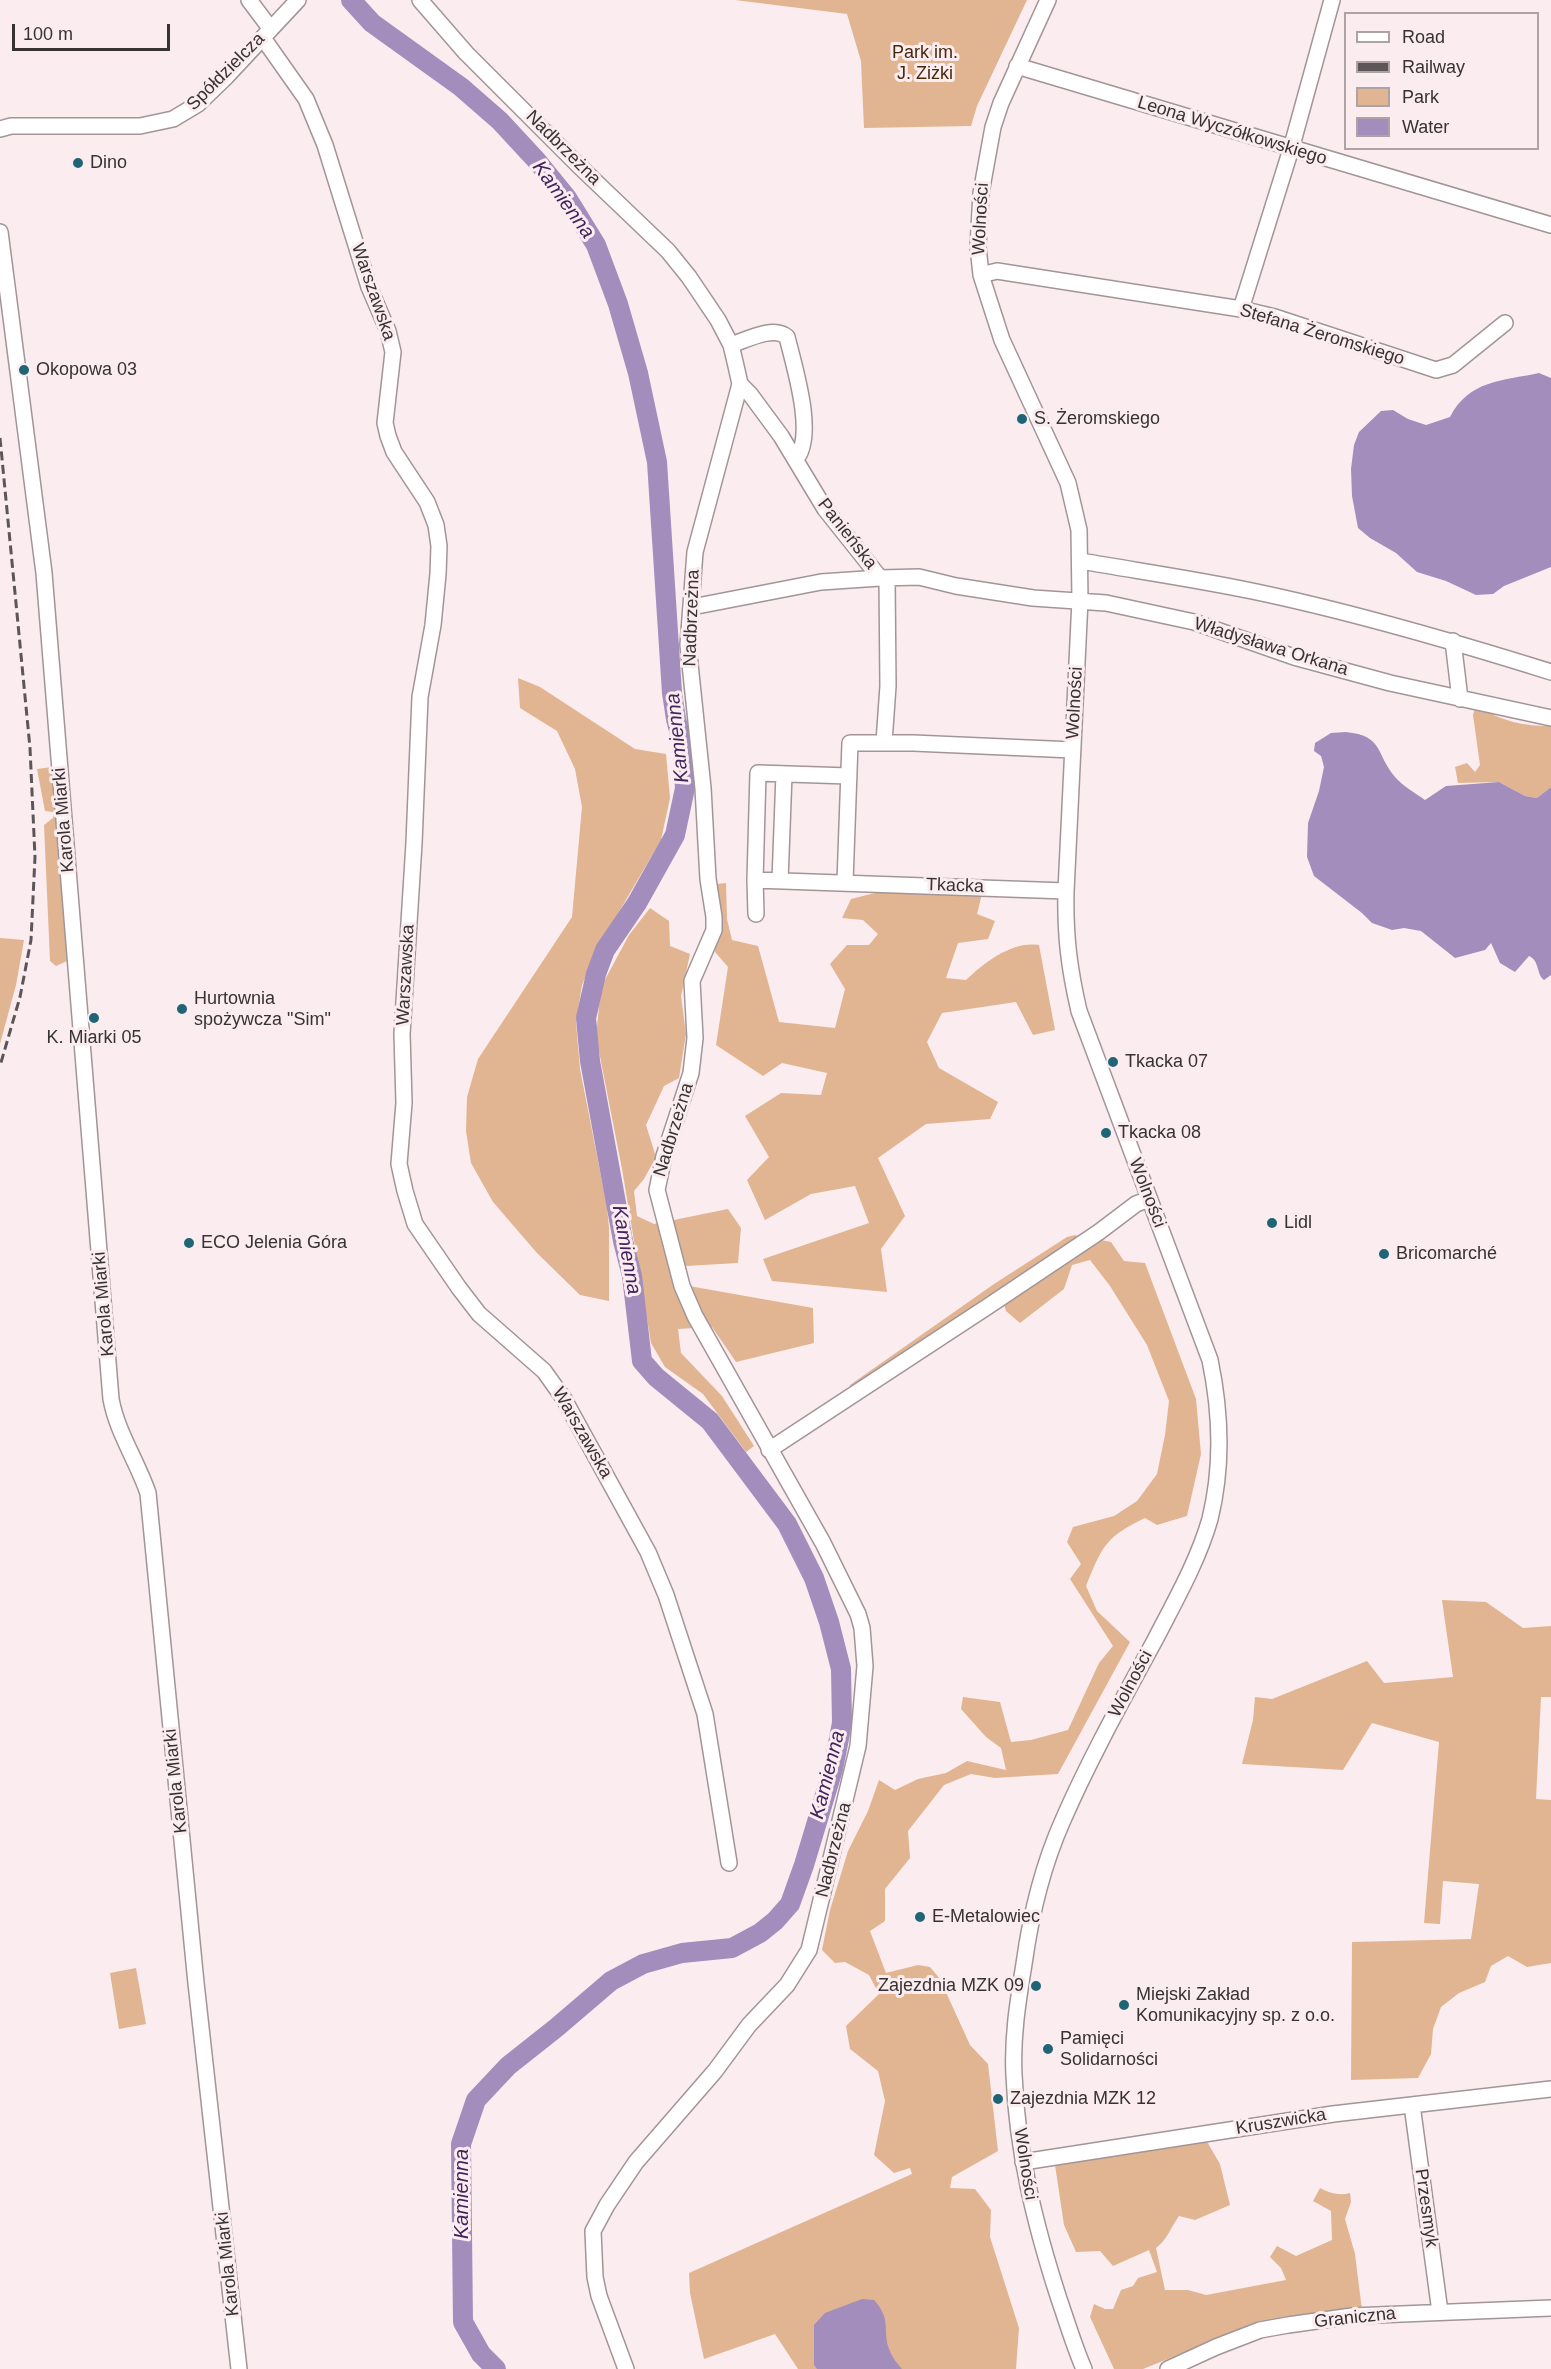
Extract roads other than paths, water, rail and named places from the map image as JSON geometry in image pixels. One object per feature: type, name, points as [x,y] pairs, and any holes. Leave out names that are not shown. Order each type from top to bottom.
[{"type":"street","name":"Warszawska","points":[[249,0],[306,99],[325,146],[369,287],[388,331],[393,352],[386,417],[388,436],[394,452],[427,502],[436,525],[439,546],[433,625],[420,697],[402,1034],[404,1103],[399,1164],[405,1191],[415,1224],[423,1239],[459,1288],[479,1314],[544,1371],[564,1399],[648,1552],[666,1595],[705,1714],[729,1863]]},
{"type":"street","name":"Spółdzielcza","points":[[0,129],[11,126],[140,126],[173,119],[198,104],[298,0]]},
{"type":"street","name":"Nadbrzeżna","points":[[420,0],[466,53],[668,251],[713,311],[731,345],[740,384],[695,552],[688,656],[702,777],[708,879],[714,930],[692,981],[695,1038],[691,1073],[664,1156],[657,1190],[682,1286],[695,1316],[823,1543],[858,1614],[862,1628],[865,1666],[858,1746],[811,1943],[801,1966],[787,1985],[748,2025],[716,2071],[636,2162],[607,2205],[593,2231],[595,2277],[599,2296],[626,2369]]},
{"type":"street","name":"Wolności","points":[[1048,0],[1001,103],[987,153],[978,223],[981,275],[1002,340],[1068,483],[1079,530],[1080,600],[1065,891],[1065,936],[1078,1011],[1210,1360],[1218,1395],[1220,1448],[1210,1519],[1197,1557],[1075,1794],[1045,1866],[1032,1911],[1014,2038],[1014,2073],[1023,2162],[1035,2223],[1084,2369]]},
{"type":"street","points":[[1240,309],[1291,149],[1332,0]]},
{"type":"street","name":"Leona Wyczółkowskiego","points":[[1017,66],[1551,225]]},
{"type":"street","name":"Karola Miarki","points":[[0,232],[3,279],[44,573],[111,1399],[115,1419],[139,1468],[148,1493],[196,1983],[239,2369]]},
{"type":"street","name":"Stefana Żeromskiego","points":[[981,275],[997,271],[1240,309],[1275,317],[1437,370],[1453,365],[1505,323]]},
{"type":"street","points":[[731,345],[774,333],[783,333],[787,337],[805,426],[801,453],[796,459]]},
{"type":"street","name":"Panieńska","points":[[740,384],[750,394],[796,459],[825,509],[884,578],[919,577],[956,586],[1033,598],[1080,600]]},
{"type":"street","points":[[1081,561],[1251,591],[1358,615],[1453,641],[1551,672]]},
{"type":"street","points":[[692,608],[821,582],[884,578],[888,686],[884,742]]},
{"type":"street","name":"Władysława Orkana","points":[[1080,600],[1106,603],[1194,622],[1294,657],[1390,683],[1551,718]]},
{"type":"street","points":[[1453,641],[1460,699]]},
{"type":"street","points":[[845,882],[850,743],[884,742],[1073,750]]},
{"type":"street","points":[[756,914],[758,773],[849,776]]},
{"type":"street","points":[[780,881],[784,774]]},
{"type":"street","name":"Tkacka","points":[[755,880],[1065,891]]},
{"type":"street","points":[[769,1449],[1046,1267],[1136,1204],[1149,1199]]},
{"type":"street","name":"Kruszwicka","points":[[1023,2162],[1333,2114],[1548,2092]]},
{"type":"street","name":"Przesmyk","points":[[1412,2105],[1440,2312]]},
{"type":"street","name":"Graniczna","points":[[1168,2369],[1260,2330],[1352,2316],[1551,2308]]},
{"type":"water","points":[[1539,373],[1551,378],[1551,567],[1504,586],[1493,594],[1476,595],[1446,581],[1417,572],[1396,553],[1358,528],[1352,496],[1351,469],[1354,445],[1359,432],[1381,411],[1393,410],[1408,419],[1426,425],[1450,417],[1458,405],[1477,389],[1488,384]]},
{"type":"water","points":[[1346,732],[1367,737],[1373,742],[1395,777],[1425,800],[1446,786],[1499,782],[1525,796],[1537,798],[1551,787],[1551,975],[1544,980],[1535,961],[1529,956],[1515,972],[1500,963],[1491,943],[1485,950],[1455,958],[1421,931],[1404,928],[1392,930],[1372,923],[1314,876],[1307,857],[1308,823],[1324,767],[1321,756],[1314,751],[1315,743],[1331,733]]},
{"type":"water","points":[[862,2299],[874,2300],[880,2307],[885,2319],[889,2349],[902,2369],[817,2369],[814,2365],[814,2325],[825,2313]]},
{"type":"waterway","name":"Kamienna","points":[[351,0],[372,23],[461,87],[500,121],[537,161],[567,198],[596,245],[618,304],[638,373],[657,462],[672,693],[682,742],[685,788],[675,835],[637,903],[605,950],[596,974],[586,1018],[590,1061],[623,1241],[632,1276],[642,1361],[656,1377],[710,1421],[787,1524],[814,1578],[829,1622],[841,1669],[842,1723],[833,1769],[790,1904],[760,1933],[732,1948],[682,1953],[643,1964],[611,1981],[508,2066],[476,2100],[461,2144],[463,2322],[481,2354],[496,2369]]},
{"type":"railway","points":[[0,438],[30,748],[35,857],[31,940],[20,997],[0,1066]]},
{"type":"place","name":"Dino","points":[[78,163]]},
{"type":"place","name":"Okopowa 03","points":[[24,370]]},
{"type":"place","name":"S. Żeromskiego","points":[[1022,419]]},
{"type":"place","name":"Hurtownia spożywcza \"Sim\"","points":[[182,1009]]},
{"type":"place","name":"K. Miarki 05","points":[[94,1018]]},
{"type":"place","name":"Tkacka 07","points":[[1113,1062]]},
{"type":"place","name":"Tkacka 08","points":[[1106,1133]]},
{"type":"place","name":"Lidl","points":[[1272,1223]]},
{"type":"place","name":"ECO Jelenia Góra","points":[[189,1243]]},
{"type":"place","name":"Bricomarché","points":[[1384,1254]]},
{"type":"place","name":"E-Metalowiec","points":[[920,1917]]},
{"type":"place","name":"Zajezdnia MZK 09","points":[[1036,1986]]},
{"type":"place","name":"Miejski Zakład Komunikacyjny sp. z o.o.","points":[[1124,2005]]},
{"type":"place","name":"Pamięci Solidarności","points":[[1048,2049]]},
{"type":"place","name":"Zajezdnia MZK 12","points":[[998,2099]]},
{"type":"park label","name":"Park im. J. Ziżki","points":[[925,63]]}]
